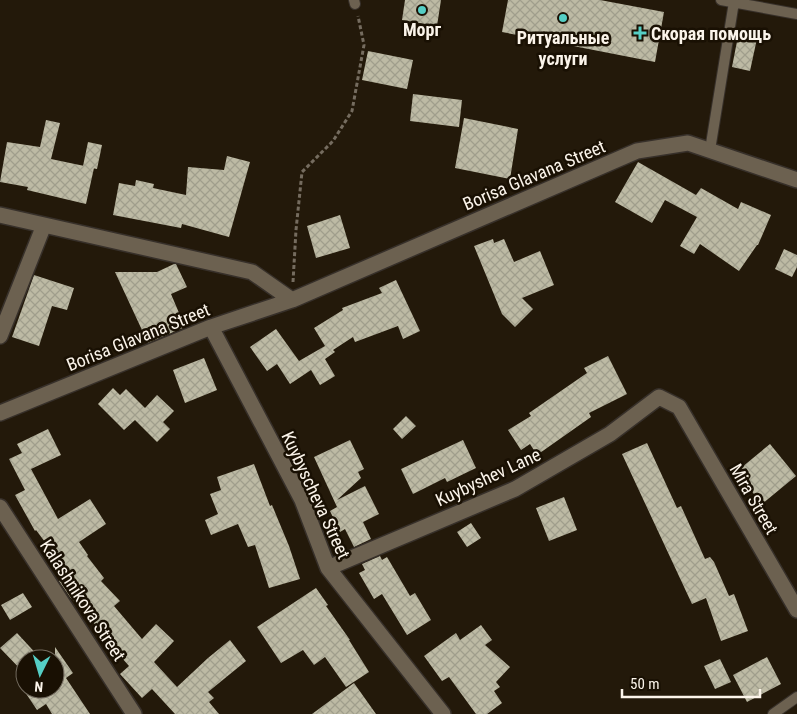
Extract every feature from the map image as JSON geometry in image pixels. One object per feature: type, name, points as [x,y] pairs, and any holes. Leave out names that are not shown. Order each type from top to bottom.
[{"type":"street","name":"Borisa Glavana Street","points":[[0,413],[211,327],[292,300],[637,151],[688,143],[797,180]]},
{"type":"street","points":[[0,215],[252,272],[292,300]]},
{"type":"street","points":[[0,336],[44,225]]},
{"type":"street","name":"Kuybyscheva Street","points":[[211,327],[302,500],[328,568],[443,714]]},
{"type":"street","name":"Kuybyshev Lane","points":[[328,568],[515,489],[610,434],[659,396],[679,407]]},
{"type":"street","name":"Mira Street","points":[[679,407],[797,610]]},
{"type":"street","name":"Kalashnikova Street","points":[[0,507],[134,714]]},
{"type":"lane","points":[[721,0],[797,14]]},
{"type":"lane","points":[[710,150],[734,2]]},
{"type":"lane","points":[[774,714],[797,697]]},
{"type":"path","points":[[292,300],[302,172],[332,141],[352,111],[364,45],[355,2]]},
{"type":"building","name":"Морг","points":[[405,0],[441,0],[437,26],[402,20]]},
{"type":"building","name":"Ритуальные услуги","points":[[508,0],[600,0],[664,12],[655,62],[502,32]]},
{"type":"building","points":[[739,31],[758,34],[750,71],[732,67]]},
{"type":"building","points":[[368,51],[413,60],[407,89],[362,80]]},
{"type":"building","points":[[413,94],[462,100],[459,127],[410,121]]},
{"type":"building","points":[[464,118],[518,129],[510,179],[455,168]]},
{"type":"building","points":[[46,120],[60,123],[51,159],[94,168],[86,204],[27,190],[28,187],[0,182],[7,142],[40,147]]},
{"type":"building","points":[[88,142],[102,145],[97,169],[83,166]]},
{"type":"building","points":[[227,156],[250,162],[229,237],[182,224],[181,228],[113,215],[119,183],[135,186],[136,180],[154,184],[153,188],[186,195],[188,167],[224,170]]},
{"type":"building","points":[[638,162],[696,195],[701,188],[738,209],[741,202],[771,215],[758,245],[739,271],[700,244],[694,254],[680,246],[697,217],[665,200],[652,223],[615,202]]},
{"type":"building","points":[[340,215],[350,248],[316,258],[307,226]]},
{"type":"building","points":[[493,239],[494,243],[504,239],[514,262],[540,251],[554,285],[522,298],[533,309],[515,327],[502,314],[474,246]]},
{"type":"building","points":[[784,249],[797,255],[797,267],[792,277],[775,269]]},
{"type":"building","points":[[176,264],[187,287],[171,294],[185,327],[148,343],[115,272],[157,272]]},
{"type":"building","points":[[34,275],[74,288],[67,310],[52,306],[39,346],[12,337]]},
{"type":"building","points":[[396,280],[420,331],[403,339],[398,326],[355,342],[353,337],[333,350],[335,352],[325,359],[335,376],[320,385],[311,370],[290,384],[277,364],[267,371],[250,347],[276,329],[299,361],[325,346],[314,328],[343,310],[342,308],[382,293],[379,288]]},
{"type":"building","points":[[608,356],[627,394],[589,413],[591,417],[537,455],[530,444],[521,450],[508,430],[531,416],[529,413],[587,373],[584,368]]},
{"type":"building","points":[[204,358],[217,390],[185,403],[173,370]]},
{"type":"building","points":[[113,388],[120,395],[126,389],[145,408],[157,395],[174,411],[163,422],[170,429],[157,442],[135,420],[124,430],[98,404]]},
{"type":"building","points":[[406,416],[416,426],[402,439],[393,429]]},
{"type":"building","points":[[48,429],[61,455],[31,469],[58,519],[90,499],[106,524],[79,542],[104,578],[101,581],[120,601],[114,606],[142,639],[156,624],[174,641],[154,662],[177,687],[230,640],[246,661],[208,692],[214,698],[209,702],[219,714],[175,714],[152,689],[142,698],[120,674],[129,666],[107,641],[108,639],[70,597],[59,581],[69,574],[35,531],[15,495],[25,490],[9,459],[22,453],[17,444]]},
{"type":"building","points":[[350,440],[364,469],[358,472],[361,478],[337,500],[365,486],[379,514],[363,522],[371,539],[354,547],[345,529],[340,532],[330,511],[337,507],[314,457]]},
{"type":"building","points":[[463,440],[476,468],[447,482],[445,478],[413,494],[401,469]]},
{"type":"building","points":[[647,443],[677,508],[681,506],[705,559],[710,557],[714,562],[729,596],[734,594],[748,631],[721,641],[706,598],[692,604],[622,454]]},
{"type":"building","points":[[770,444],[796,476],[762,504],[736,472]]},
{"type":"building","points":[[254,464],[270,506],[272,505],[289,546],[300,579],[269,588],[255,545],[248,547],[238,524],[211,535],[205,520],[218,514],[210,494],[221,490],[217,477]]},
{"type":"building","points":[[564,497],[577,530],[549,541],[536,508]]},
{"type":"building","points":[[471,523],[481,538],[467,547],[457,532]]},
{"type":"building","points":[[380,556],[382,560],[387,557],[410,596],[415,593],[431,620],[407,635],[382,594],[374,599],[359,573],[365,570],[362,564]]},
{"type":"building","points":[[316,588],[369,672],[346,687],[325,657],[314,665],[303,650],[281,663],[257,627]]},
{"type":"building","points":[[23,593],[32,607],[10,620],[1,605]]},
{"type":"building","points":[[481,625],[492,640],[485,645],[510,667],[496,682],[500,687],[494,691],[502,703],[487,714],[476,714],[449,677],[442,681],[424,656],[456,633],[460,640]]},
{"type":"building","points":[[17,633],[32,649],[15,649],[15,664],[0,648]]},
{"type":"building","points":[[767,657],[781,684],[747,702],[733,675]]},
{"type":"building","points":[[720,659],[731,682],[715,689],[704,666]]},
{"type":"building","points":[[65,661],[73,673],[66,678],[90,714],[52,714],[46,704],[37,710],[30,699],[65,699]]},
{"type":"building","points":[[354,683],[376,714],[312,714]]},
{"type":"place","name":"Морг","points":[[422,10]]},
{"type":"place","name":"Ритуальные услуги","points":[[563,18]]},
{"type":"place","name":"Скорая помощь","points":[[640,33]]}]
